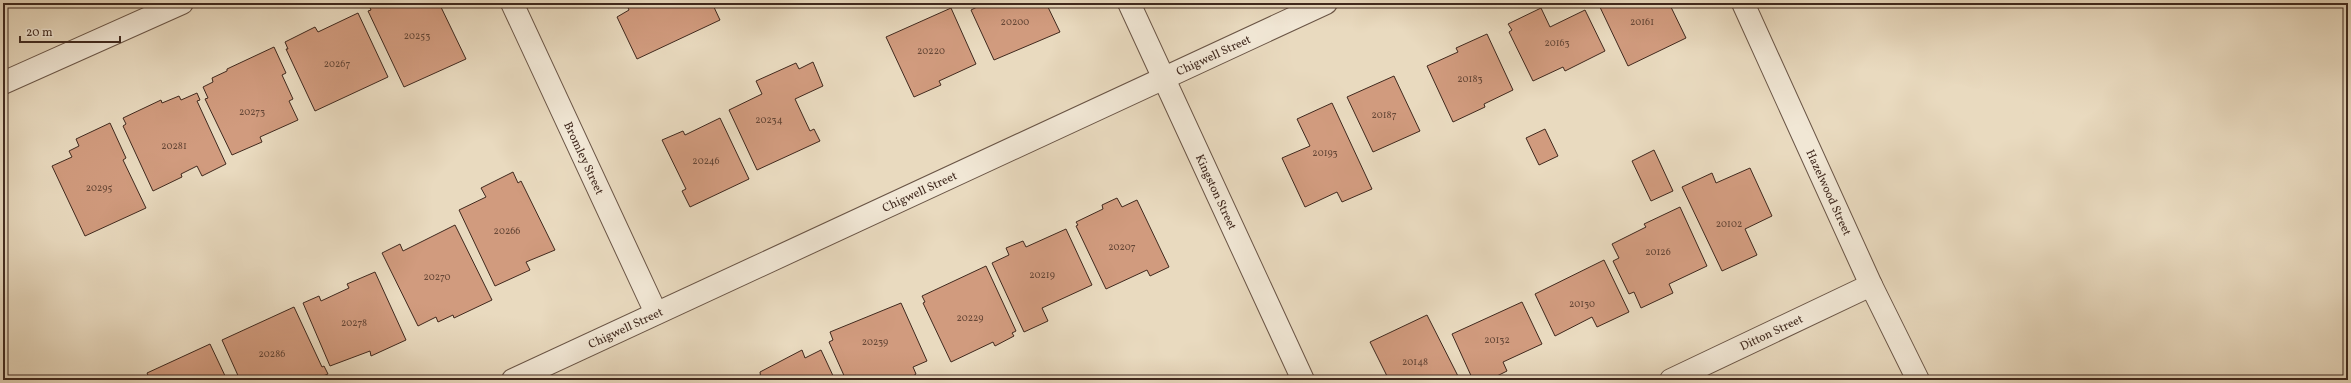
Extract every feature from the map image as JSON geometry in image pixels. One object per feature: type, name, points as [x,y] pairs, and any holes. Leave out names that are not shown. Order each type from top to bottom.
[{"type":"street","points":[[3,83],[182,3]]},
{"type":"street","name":"Bromley Street","points":[[512,3],[656,313]]},
{"type":"street","name":"Kingston Street","points":[[1129,3],[1303,380]]},
{"type":"street","name":"Chigwell Street","points":[[513,380],[1326,3]]},
{"type":"street","name":"Hazelwood Street","points":[[1743,3],[1871,285],[1918,380]]},
{"type":"street","name":"Ditton Street","points":[[1671,380],[1871,285]]},
{"type":"building","points":[[368,3],[439,3],[466,59],[404,87],[368,11],[371,10]]},
{"type":"building","points":[[626,3],[712,3],[720,20],[637,59],[617,17],[629,10]]},
{"type":"building","points":[[985,3],[1046,3],[1060,32],[994,60],[971,10]]},
{"type":"building","points":[[1598,3],[1669,3],[1686,38],[1628,66]]},
{"type":"building","points":[[951,8],[976,64],[939,81],[941,85],[914,97],[886,37]]},
{"type":"building","points":[[1541,8],[1550,27],[1585,10],[1605,51],[1565,71],[1563,67],[1533,81],[1509,32],[1512,30],[1508,24]]},
{"type":"building","points":[[358,13],[388,77],[315,111],[286,49],[288,49],[285,42],[315,27],[318,32]]},
{"type":"building","points":[[1487,34],[1513,90],[1484,104],[1485,107],[1453,122],[1427,66],[1458,52],[1456,48]]},
{"type":"building","points":[[274,47],[286,73],[282,75],[293,99],[289,101],[298,120],[260,137],[262,142],[232,155],[205,99],[208,98],[203,87],[213,82],[212,78],[227,71],[227,69]]},
{"type":"building","points":[[813,62],[823,86],[795,99],[810,131],[814,129],[820,141],[757,170],[729,110],[762,94],[756,81],[796,63],[799,69]]},
{"type":"building","points":[[1394,76],[1420,131],[1373,152],[1347,97]]},
{"type":"building","points":[[197,93],[200,100],[197,101],[226,164],[202,176],[197,166],[181,174],[182,177],[153,191],[123,126],[126,124],[123,118],[161,100],[162,103],[179,96],[181,100]]},
{"type":"building","points":[[1332,103],[1372,189],[1342,202],[1337,192],[1305,207],[1282,158],[1310,146],[1297,119]]},
{"type":"building","points":[[720,118],[749,179],[690,207],[682,191],[686,189],[662,140],[683,131],[685,135]]},
{"type":"building","points":[[110,123],[126,158],[123,160],[146,208],[85,236],[52,166],[72,157],[69,151],[79,146],[76,139]]},
{"type":"building","points":[[1545,129],[1558,156],[1539,165],[1526,138]]},
{"type":"building","points":[[1654,150],[1673,191],[1651,201],[1632,161]]},
{"type":"building","points":[[1750,168],[1772,216],[1745,229],[1757,255],[1722,271],[1682,187],[1712,173],[1716,183]]},
{"type":"building","points":[[513,172],[518,183],[521,181],[555,250],[526,262],[530,270],[495,286],[459,210],[486,197],[481,188]]},
{"type":"building","points":[[1117,198],[1122,207],[1137,200],[1169,267],[1150,276],[1147,270],[1106,289],[1076,226],[1078,225],[1076,222],[1103,209],[1102,205]]},
{"type":"building","points":[[1680,207],[1707,266],[1669,284],[1673,293],[1641,308],[1634,292],[1629,294],[1613,261],[1619,258],[1612,244],[1646,227],[1644,224]]},
{"type":"building","points":[[455,225],[492,300],[454,318],[453,315],[438,322],[436,317],[418,326],[382,253],[400,244],[403,251]]},
{"type":"building","points":[[1066,229],[1092,285],[1042,308],[1048,321],[1024,332],[992,263],[1009,255],[1006,248],[1023,241],[1026,247]]},
{"type":"building","points":[[1604,260],[1629,312],[1597,327],[1592,317],[1555,336],[1535,294]]},
{"type":"building","points":[[986,266],[1016,331],[1012,333],[1014,336],[995,346],[993,342],[951,362],[923,303],[925,302],[922,296]]},
{"type":"building","points":[[375,272],[406,340],[371,356],[370,351],[330,366],[303,303],[319,296],[321,301],[349,288],[347,284]]},
{"type":"building","points":[[1522,302],[1542,344],[1503,362],[1507,371],[1489,380],[1473,380],[1452,334]]},
{"type":"building","points":[[901,303],[927,361],[913,367],[916,374],[913,376],[915,380],[846,380],[829,342],[833,340],[830,332]]},
{"type":"building","points":[[294,307],[322,367],[324,366],[328,374],[313,380],[240,380],[222,340]]},
{"type":"building","points":[[1427,315],[1460,380],[1389,380],[1370,342]]},
{"type":"building","points":[[210,344],[227,380],[150,380],[147,373]]},
{"type":"building","points":[[802,350],[805,358],[821,350],[835,380],[761,380],[760,372]]}]
